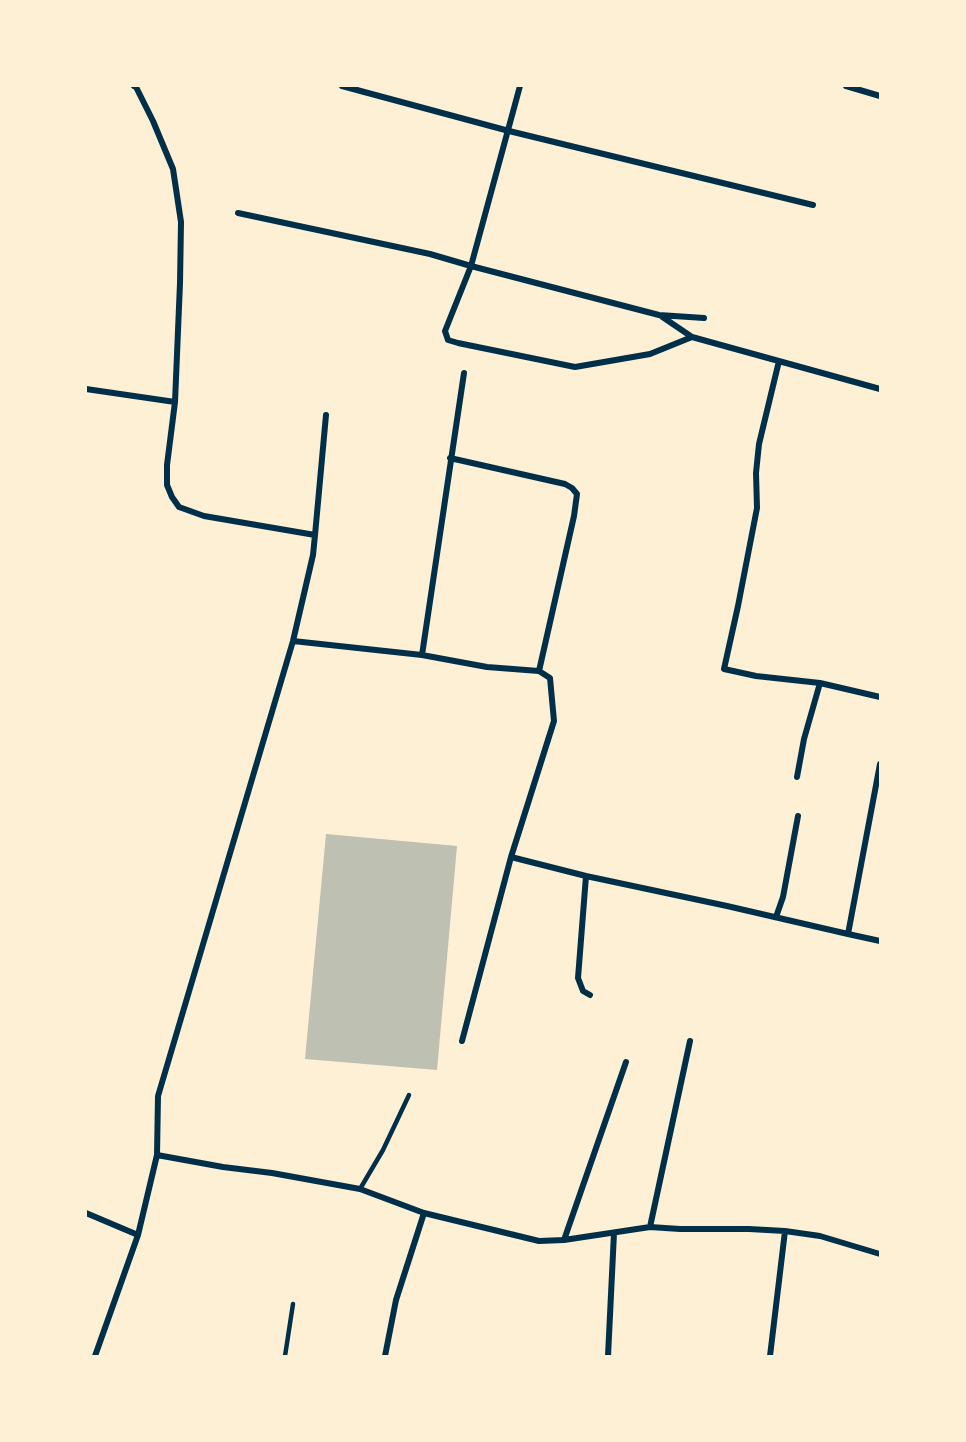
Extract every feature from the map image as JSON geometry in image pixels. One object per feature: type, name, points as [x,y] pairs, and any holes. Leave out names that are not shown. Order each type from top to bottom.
[{"type":"street","points":[[134,86],[153,121],[173,169],[181,222],[175,402],[167,465],[167,485],[179,507],[204,516],[315,535]]},
{"type":"street","points":[[342,86],[509,131],[813,205]]},
{"type":"street","points":[[520,86],[471,266],[445,331],[448,340],[575,367],[650,354],[692,337]]},
{"type":"street","points":[[846,86],[880,96]]},
{"type":"street","points":[[238,213],[430,254],[659,315],[704,318]]},
{"type":"street","points":[[659,315],[692,337],[880,389]]},
{"type":"street","points":[[779,361],[759,444],[756,473],[757,508],[724,669],[756,676],[820,683],[880,697]]},
{"type":"street","points":[[422,655],[464,373]]},
{"type":"street","points":[[86,389],[175,402]]},
{"type":"street","points":[[95,1356],[138,1235],[157,1155],[158,1096],[293,641],[313,555],[326,415]]},
{"type":"street","points":[[450,458],[565,484],[573,488],[577,494],[574,516],[538,671]]},
{"type":"street","points":[[293,641],[422,655],[487,667],[538,671],[550,678],[554,721],[511,857],[462,1041]]},
{"type":"street","points":[[797,777],[804,739],[820,683]]},
{"type":"street","points":[[848,934],[880,764]]},
{"type":"street","points":[[776,917],[783,897],[798,816]]},
{"type":"street","points":[[511,857],[586,876],[880,941]]},
{"type":"street","points":[[586,876],[578,978],[583,991],[590,995]]},
{"type":"street","points":[[650,1227],[690,1041]]},
{"type":"street","points":[[564,1240],[626,1062]]},
{"type":"street","points":[[157,1155],[360,1189],[424,1213],[539,1242],[650,1227],[749,1229],[820,1236],[880,1254]]},
{"type":"street","points":[[86,1212],[138,1235]]},
{"type":"street","points":[[385,1356],[396,1300],[424,1213]]},
{"type":"street","points":[[770,1356],[785,1231]]},
{"type":"street","points":[[608,1356],[614,1233]]},
{"type":"lane","points":[[360,1189],[383,1150],[409,1095]]},
{"type":"lane","points":[[285,1356],[293,1304]]},
{"type":"building","points":[[326,834],[457,846],[437,1070],[305,1059]]}]
